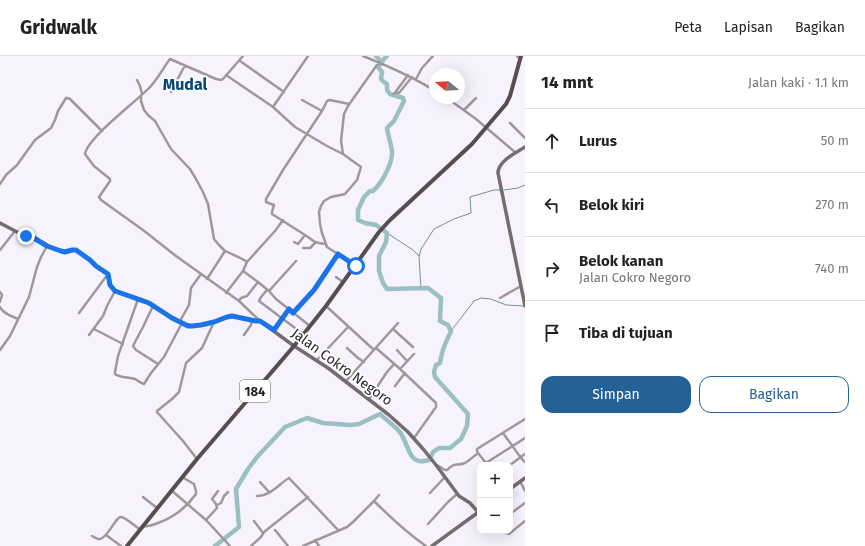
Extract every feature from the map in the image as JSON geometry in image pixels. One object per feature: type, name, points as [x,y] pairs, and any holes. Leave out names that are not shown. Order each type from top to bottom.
[{"type":"main road","name":"184","points":[[126,546],[197,459],[294,346],[356,266],[384,226],[472,144],[487,128],[508,100],[519,57]]},
{"type":"street","points":[[172,56],[154,82],[142,95],[102,131],[86,148],[85,154],[94,166],[110,179],[100,194],[100,199],[200,274],[239,301],[260,321]]},
{"type":"street","points":[[170,59],[219,80],[223,79],[243,56]]},
{"type":"street","points":[[273,107],[308,56]]},
{"type":"street","points":[[363,56],[408,75],[429,87]]},
{"type":"street","points":[[416,79],[422,68],[433,56]]},
{"type":"street","points":[[240,61],[284,92]]},
{"type":"street","points":[[343,154],[341,141],[345,112],[349,104],[380,63]]},
{"type":"street","points":[[171,92],[185,65]]},
{"type":"street","points":[[408,75],[395,93],[398,94],[412,77]]},
{"type":"street","points":[[226,76],[273,107],[292,125],[361,166],[362,169],[358,180],[347,193],[331,197],[324,201],[319,209],[322,233],[328,249],[356,266]]},
{"type":"street","points":[[137,80],[142,95],[141,101],[144,110],[155,121],[171,149],[193,174],[204,192],[208,204],[214,239],[225,251],[231,255],[241,258],[246,262]]},
{"type":"street","points":[[464,110],[476,98]]},
{"type":"street","points":[[0,184],[35,140],[51,128],[65,99],[70,99],[102,131]]},
{"type":"street","points":[[302,100],[322,111]]},
{"type":"street","points":[[325,244],[316,242],[272,214],[274,205],[266,202],[265,200],[322,111],[326,102],[329,100],[349,104]]},
{"type":"street","points":[[456,104],[476,119],[516,153]]},
{"type":"street","points":[[510,123],[525,138]]},
{"type":"street","points":[[525,147],[505,160],[498,168],[500,187],[525,306]]},
{"type":"street","points":[[226,293],[243,271],[246,262],[275,231],[283,220]]},
{"type":"street","points":[[0,223],[14,231],[34,238],[47,246],[63,252],[76,250],[108,274],[110,285],[115,291],[103,316],[89,335]]},
{"type":"street","points":[[0,250],[14,231]]},
{"type":"street","points":[[294,242],[298,244],[305,235]]},
{"type":"street","points":[[303,248],[310,248],[316,242]]},
{"type":"street","points":[[0,350],[10,336],[29,298],[37,268],[47,246]]},
{"type":"street","points":[[207,279],[225,251]]},
{"type":"street","points":[[293,313],[316,286],[338,254]]},
{"type":"street","points":[[296,261],[259,301],[303,334]]},
{"type":"street","points":[[243,271],[310,326]]},
{"type":"street","points":[[79,313],[108,274]]},
{"type":"street","points":[[138,299],[118,356],[115,374],[117,376],[134,379],[143,384],[164,357],[189,305],[191,288],[200,274]]},
{"type":"street","points":[[336,277],[343,282]]},
{"type":"street","points":[[239,301],[241,298],[247,296],[258,282]]},
{"type":"street","points":[[500,298],[520,286]]},
{"type":"street","name":"Jalan Cokro Negoro","points":[[115,291],[145,301],[188,326],[196,326],[214,322],[232,316],[260,321],[294,346],[317,360],[389,415],[414,438],[457,494],[477,510]]},
{"type":"street","points":[[0,292],[2,295],[0,302]]},
{"type":"street","points":[[153,306],[133,346],[136,350],[158,364]]},
{"type":"street","points":[[326,306],[348,327],[400,369],[436,404],[436,407],[414,438]]},
{"type":"street","points":[[0,307],[1,310],[8,315],[18,319]]},
{"type":"street","points":[[274,330],[289,309]]},
{"type":"street","points":[[244,335],[252,320]]},
{"type":"street","points":[[197,459],[157,411],[179,392],[186,363],[202,348],[214,322]]},
{"type":"street","points":[[346,382],[398,323]]},
{"type":"street","points":[[317,360],[348,327]]},
{"type":"street","points":[[94,329],[123,344]]},
{"type":"street","points":[[393,329],[413,347]]},
{"type":"street","points":[[347,348],[364,362]]},
{"type":"street","points":[[397,350],[408,362]]},
{"type":"street","points":[[400,369],[414,354]]},
{"type":"street","points":[[369,399],[394,364]]},
{"type":"street","points":[[395,386],[405,374]]},
{"type":"street","points":[[436,465],[448,470],[454,465],[464,463],[478,453],[477,450],[479,448],[525,419]]},
{"type":"street","points":[[503,433],[520,458],[525,462]]},
{"type":"street","points":[[488,462],[525,438]]},
{"type":"street","points":[[478,453],[484,462]]},
{"type":"street","points":[[513,463],[525,454]]},
{"type":"street","points":[[92,536],[101,539],[120,517],[141,528],[165,521],[174,516],[188,504],[196,494],[194,483],[182,477]]},
{"type":"street","points":[[430,493],[445,477]]},
{"type":"street","points":[[257,496],[263,496],[289,478],[338,530]]},
{"type":"street","points":[[513,487],[525,478]]},
{"type":"street","points":[[520,481],[525,491]]},
{"type":"street","points":[[260,482],[269,492]]},
{"type":"street","points":[[171,490],[206,520],[230,546]]},
{"type":"street","points":[[217,505],[212,499],[218,491]]},
{"type":"street","points":[[206,520],[216,509],[217,505],[222,503],[224,496],[228,492]]},
{"type":"street","points":[[428,524],[457,494]]},
{"type":"street","points":[[303,546],[350,525],[379,495]]},
{"type":"street","points":[[143,497],[157,508]]},
{"type":"street","points":[[251,546],[261,537],[263,533],[308,497]]},
{"type":"street","points":[[374,501],[415,539],[426,546]]},
{"type":"street","points":[[513,512],[525,503]]},
{"type":"street","points":[[432,546],[477,513]]},
{"type":"street","points":[[254,521],[263,533]]},
{"type":"street","points":[[513,531],[525,521]]},
{"type":"street","points":[[274,530],[288,546]]},
{"type":"street","points":[[106,535],[121,546]]},
{"type":"street","points":[[315,540],[319,546]]},
{"type":"shaded area","points":[[513,490],[520,494],[513,500],[513,498]]},
{"type":"waterway","points":[[376,56],[382,62]]},
{"type":"waterway","points":[[215,546],[239,527],[236,489],[257,457],[285,427],[307,418],[323,423],[350,425],[359,424],[380,414],[403,436],[413,457],[422,461],[429,460],[433,452],[439,448],[450,448],[461,439],[467,426],[468,414],[435,377],[434,372],[436,365],[440,363],[443,349],[451,331],[448,325],[440,321],[441,298],[428,288],[387,289],[383,283],[379,271],[379,256],[386,242],[387,233],[376,225],[358,220],[358,210],[364,197],[370,191],[373,191],[389,167],[392,151],[387,128],[394,121],[404,101],[403,98],[390,94],[387,90],[387,84],[381,79],[382,72],[378,67],[387,56]]},
{"type":"waterway","points":[[504,190],[518,188],[525,185]]},
{"type":"waterway","points":[[421,288],[419,257],[421,249],[434,229],[454,219],[471,213],[470,197],[494,190],[500,190]]},
{"type":"waterway","points":[[387,233],[413,250],[419,256]]},
{"type":"waterway","points":[[451,331],[474,301],[481,298],[491,299],[506,305],[524,306]]},
{"type":"district","name":"Mudal","points":[[185,84]]},
{"type":"route","points":[[26,236],[31,236],[47,246],[63,252],[76,250],[108,274],[112,289],[122,294],[145,301],[188,326],[201,325],[232,316],[260,321],[274,330],[289,309],[293,313],[314,290],[338,254],[356,266]]}]
